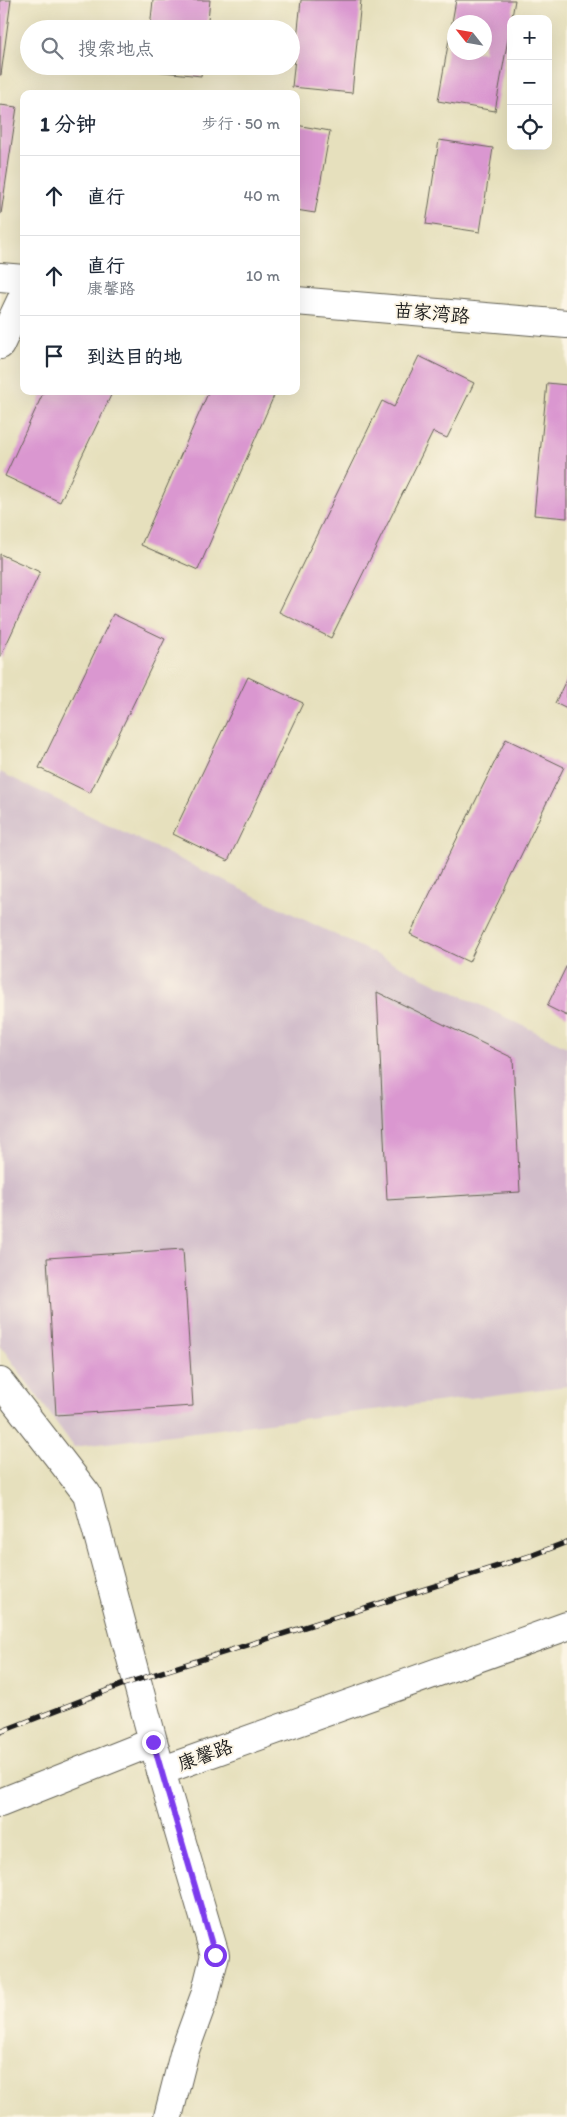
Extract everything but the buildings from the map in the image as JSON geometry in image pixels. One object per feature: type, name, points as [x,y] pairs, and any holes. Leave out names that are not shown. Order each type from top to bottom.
[{"type":"street","points":[[0,277],[20,279]]},
{"type":"street","name":"苗家湾路","points":[[300,301],[567,324]]},
{"type":"street","points":[[0,345],[20,302]]},
{"type":"street","name":"康馨路","points":[[0,1382],[86,1494],[161,1770],[567,1626]]},
{"type":"street","points":[[0,1803],[153,1742]]},
{"type":"street","points":[[161,1770],[215,1955],[205,1995],[185,2050],[168,2117]]},
{"type":"shaded area","points":[[0,772],[567,1047],[567,1386],[74,1447],[0,1345]]},
{"type":"railway","points":[[0,1732],[124,1684],[533,1555],[567,1542]]},
{"type":"route","points":[[153,1742],[215,1955]]}]
